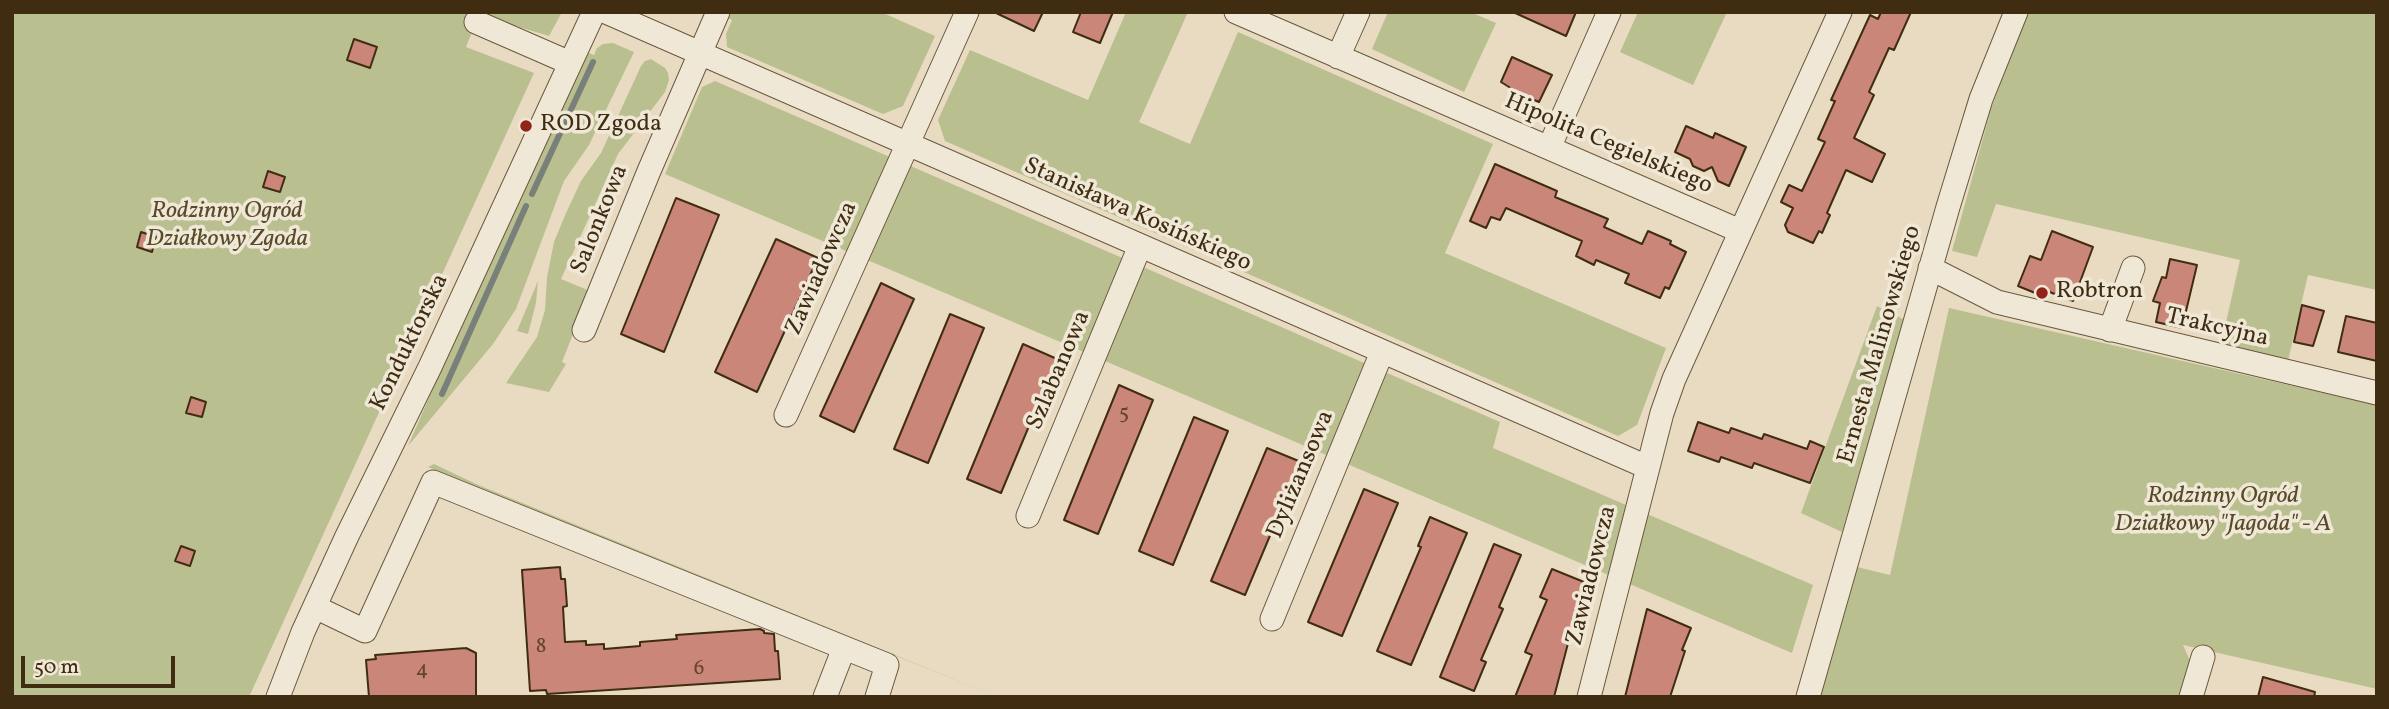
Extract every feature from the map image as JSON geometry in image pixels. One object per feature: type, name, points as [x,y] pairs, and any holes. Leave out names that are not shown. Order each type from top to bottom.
[{"type":"street","name":"Konduktorska","points":[[278,697],[315,607],[386,453],[430,367],[594,12]]},
{"type":"street","name":"Stanisława Kosińskiego","points":[[607,12],[1647,467]]},
{"type":"street","name":"Salonkowa","points":[[584,330],[718,12]]},
{"type":"street","name":"Zawiadowcza","points":[[786,415],[967,12]]},
{"type":"street","name":"Hipolita Cegielskiego","points":[[1236,12],[1740,231]]},
{"type":"street","points":[[1338,57],[1359,12]]},
{"type":"street","points":[[1549,148],[1609,12]]},
{"type":"street","points":[[1740,231],[1840,12]]},
{"type":"street","name":"Ernesta Malinowskiego","points":[[1808,697],[1981,99],[2015,12]]},
{"type":"street","points":[[476,22],[570,63]]},
{"type":"street","name":"Zawiadowcza","points":[[1589,697],[1662,413],[1674,379],[1740,231]]},
{"type":"street","name":"Szlabanowa","points":[[1028,516],[1140,246]]},
{"type":"street","name":"Trakcyjna","points":[[1930,268],[1997,302],[2377,393]]},
{"type":"street","points":[[2110,330],[2133,268]]},
{"type":"street","name":"Dyliżansowa","points":[[1272,619],[1382,352]]},
{"type":"street","points":[[315,607],[365,631],[433,482],[887,665],[882,695]]},
{"type":"street","points":[[825,697],[844,648]]},
{"type":"street","points":[[2191,697],[2203,657]]},
{"type":"green space","name":"Rodzinny Ogród Działkowy Zgoda","points":[[12,12],[562,12],[549,36],[479,15],[466,47],[534,73],[249,697],[12,697]]},
{"type":"green space","points":[[727,12],[881,12],[935,36],[903,106],[883,114],[727,47],[726,34],[732,20],[725,16]]},
{"type":"green space","points":[[1126,12],[1188,12],[1139,122],[1190,144],[1238,32],[1493,144],[1445,253],[1666,348],[1637,425],[1618,436],[945,141],[938,120],[970,50],[1088,100]]},
{"type":"green space","points":[[1388,12],[1476,12],[1475,14],[1496,23],[1464,92],[1372,49]]},
{"type":"green space","points":[[1638,12],[1727,12],[1693,85],[1620,52]]},
{"type":"green space","points":[[2028,12],[2377,12],[2377,290],[2308,275],[2287,365],[2220,349],[2240,260],[1996,204],[1977,257],[1952,251],[1991,109]]},
{"type":"green space","points":[[613,43],[634,52],[589,145],[564,181],[516,309],[493,344],[408,446],[468,308],[586,52],[594,55],[597,48],[603,44]]},
{"type":"green space","points":[[651,59],[668,73],[665,92],[618,154],[561,279],[590,291],[562,362],[566,364],[549,392],[506,383],[537,337],[545,310],[547,277],[554,242],[566,213],[581,181],[601,153],[641,66]]},
{"type":"green space","points":[[715,81],[1500,422],[1493,448],[1813,585],[1792,653],[665,174],[702,87]]},
{"type":"green space","points":[[538,281],[536,303],[528,334],[517,331]]},
{"type":"green space","points":[[1877,306],[1905,320],[1842,532],[1801,513]]},
{"type":"green space","name":"Rodzinny Ogród Działkowy \"Jagoda\" - A","points":[[1949,308],[2377,405],[2377,689],[2183,645],[2192,665],[2182,697],[1819,697],[1857,567],[1890,575]]},
{"type":"green space","points":[[434,464],[476,484],[998,697],[428,467]]},
{"type":"building","points":[[994,12],[1043,12],[1034,31]]},
{"type":"building","points":[[1081,12],[1113,12],[1100,43],[1073,32]]},
{"type":"building","points":[[1513,12],[1576,12],[1566,36]]},
{"type":"building","points":[[1881,12],[1911,12],[1894,50],[1889,48],[1869,92],[1874,95],[1854,138],[1885,154],[1872,182],[1846,170],[1827,213],[1830,215],[1822,233],[1819,231],[1813,243],[1788,232],[1785,225],[1793,208],[1781,202],[1789,185],[1802,191],[1825,142],[1818,139],[1835,101],[1831,100],[1870,15],[1878,19]]},
{"type":"building","points":[[354,39],[377,47],[370,68],[347,60]]},
{"type":"building","points":[[1512,57],[1552,75],[1539,102],[1532,99],[1530,102],[1516,96],[1517,92],[1501,82]]},
{"type":"building","points":[[1686,126],[1713,138],[1715,133],[1746,147],[1729,186],[1718,181],[1712,167],[1704,171],[1693,166],[1690,159],[1675,152]]},
{"type":"building","points":[[1495,164],[1557,191],[1555,197],[1608,219],[1604,227],[1642,244],[1648,231],[1671,241],[1670,244],[1686,252],[1669,289],[1665,287],[1660,298],[1625,283],[1629,274],[1596,260],[1594,265],[1576,256],[1582,241],[1506,208],[1500,220],[1491,217],[1486,228],[1470,221]]},
{"type":"building","points":[[268,171],[285,177],[280,192],[263,187]]},
{"type":"building","points":[[676,198],[719,215],[664,352],[621,334]]},
{"type":"building","points":[[2052,231],[2093,247],[2073,301],[2047,291],[2045,297],[2018,286],[2030,256],[2041,260]]},
{"type":"building","points":[[141,232],[156,237],[152,252],[137,247]]},
{"type":"building","points":[[776,239],[818,258],[757,392],[715,372]]},
{"type":"building","points":[[2170,259],[2197,265],[2182,328],[2156,322],[2160,303],[2153,301],[2162,277],[2166,278]]},
{"type":"building","points":[[881,283],[914,299],[854,432],[820,416]]},
{"type":"building","points":[[2302,305],[2324,311],[2313,346],[2294,342]]},
{"type":"building","points":[[950,314],[984,328],[928,463],[894,449]]},
{"type":"building","points":[[2346,316],[2377,323],[2377,361],[2338,352]]},
{"type":"building","points":[[1023,344],[1057,359],[1001,493],[967,479]]},
{"type":"building","points":[[1119,385],[1153,400],[1098,534],[1064,520]]},
{"type":"building","points":[[191,397],[206,402],[202,417],[186,413]]},
{"type":"building","points":[[1194,417],[1228,431],[1173,565],[1139,551]]},
{"type":"building","points":[[1698,422],[1729,433],[1731,428],[1762,439],[1764,434],[1807,449],[1810,441],[1824,447],[1810,483],[1754,463],[1752,468],[1721,457],[1719,462],[1688,451]]},
{"type":"building","points":[[1267,448],[1301,462],[1245,595],[1211,581]]},
{"type":"building","points":[[1364,489],[1398,503],[1342,636],[1308,622]]},
{"type":"building","points":[[1430,517],[1467,533],[1411,665],[1377,651],[1421,547],[1418,546]]},
{"type":"building","points":[[1494,544],[1521,555],[1499,607],[1503,609],[1481,660],[1486,662],[1474,691],[1440,677]]},
{"type":"building","points":[[181,546],[195,551],[190,566],[175,561]]},
{"type":"building","points":[[560,567],[561,579],[565,579],[567,606],[563,607],[565,642],[604,644],[604,649],[677,639],[676,635],[760,629],[764,633],[774,634],[780,679],[547,694],[546,690],[530,691],[522,570]]},
{"type":"building","points":[[1552,569],[1584,582],[1554,697],[1515,697],[1532,655],[1525,652],[1547,600],[1540,597]]},
{"type":"building","points":[[1647,609],[1691,628],[1682,650],[1685,651],[1670,697],[1625,697]]},
{"type":"building","points":[[466,648],[476,653],[476,697],[369,697],[366,660],[376,659],[375,655]]},
{"type":"building","points":[[2263,677],[2315,692],[2314,697],[2258,697]]},
{"type":"waterway","points":[[532,194],[593,62]]},
{"type":"waterway","points":[[442,394],[526,206]]},
{"type":"place","name":"ROD Zgoda","points":[[526,126]]},
{"type":"place","name":"Robtron","points":[[2042,293]]}]
